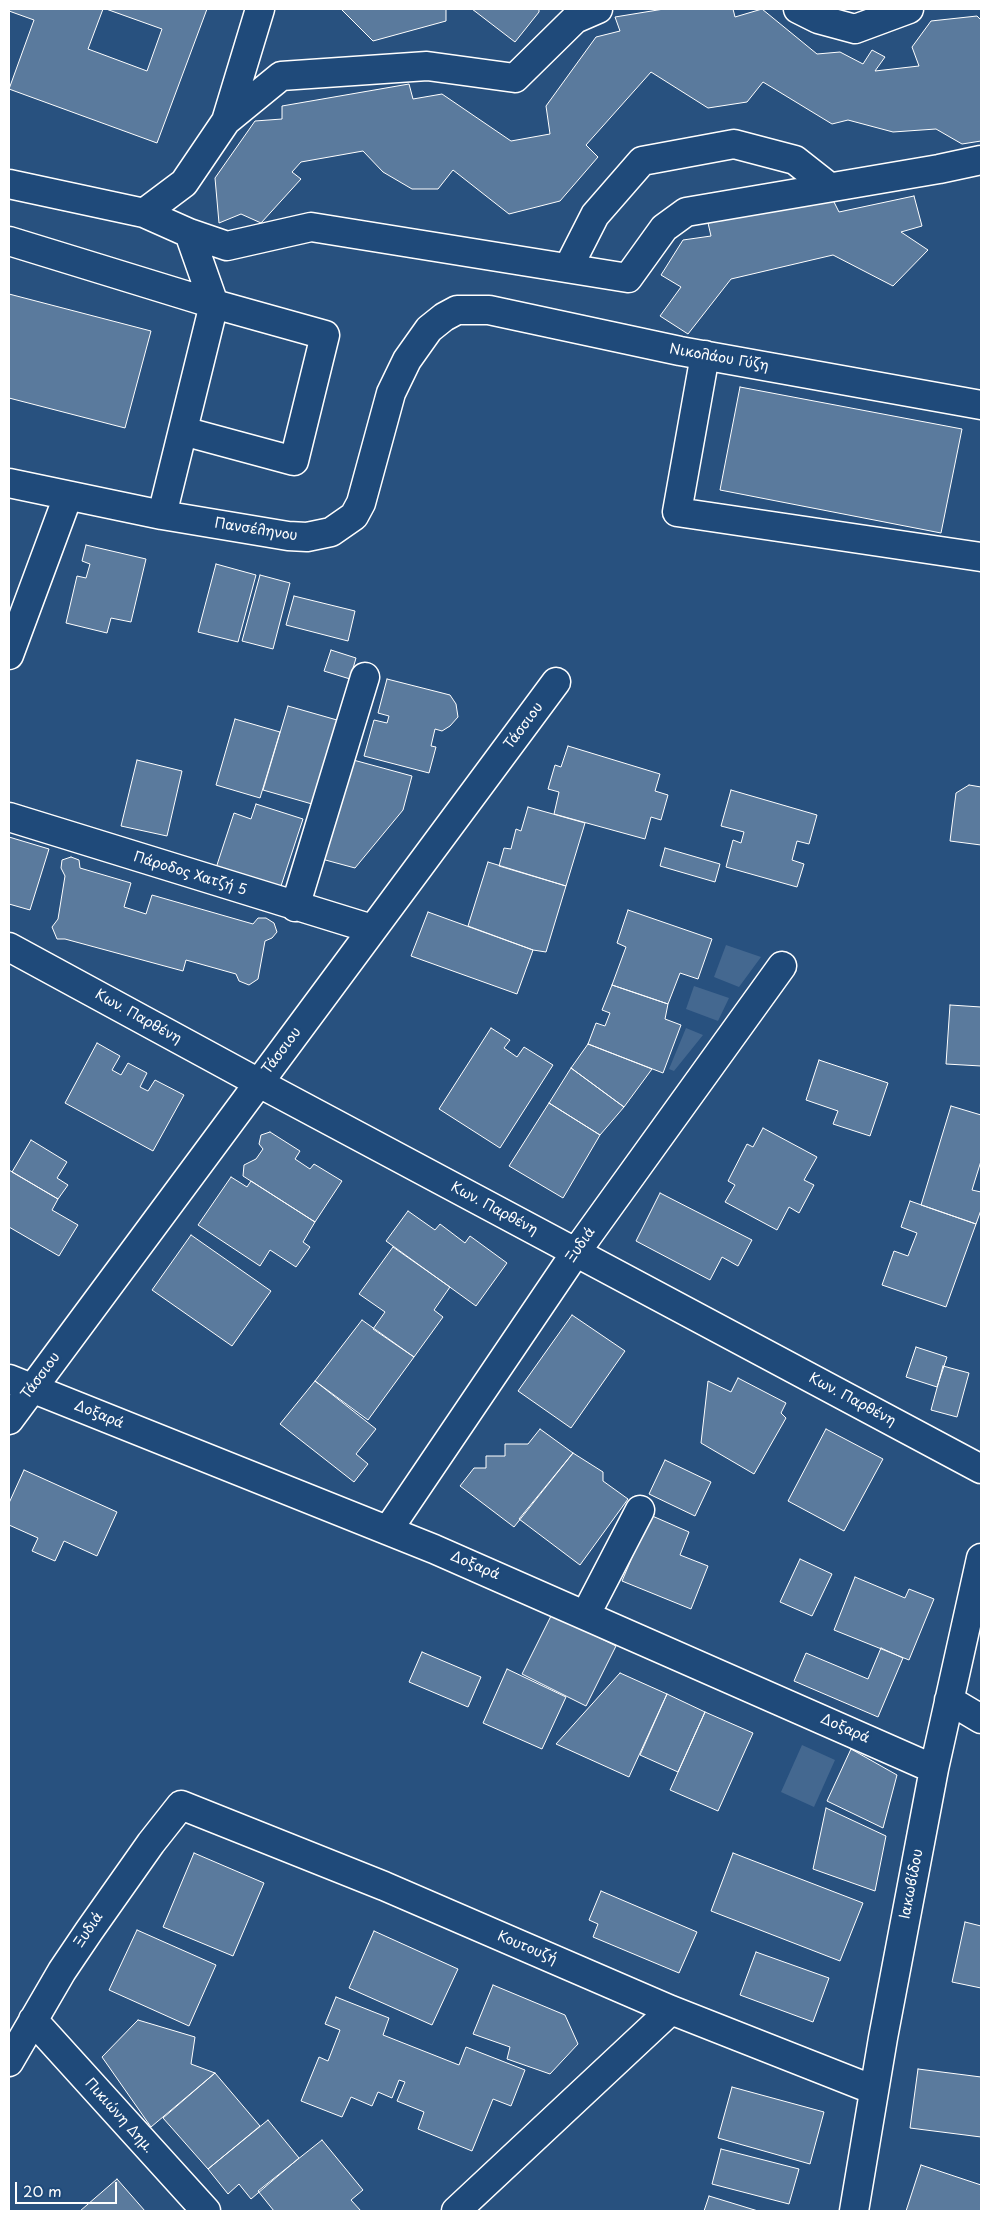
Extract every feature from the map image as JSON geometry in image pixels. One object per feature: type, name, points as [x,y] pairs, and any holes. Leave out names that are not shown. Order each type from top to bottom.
[{"type":"street","points":[[226,121],[260,9]]},
{"type":"street","points":[[798,9],[818,19],[855,29],[909,9]]},
{"type":"street","points":[[144,213],[184,183],[226,121],[282,76],[427,66],[515,78],[575,19],[593,10]]},
{"type":"street","points":[[568,268],[595,215],[642,161],[734,144],[795,160],[828,186]]},
{"type":"street","points":[[9,184],[144,213],[189,233],[227,246],[311,227],[628,278],[664,228],[686,212],[828,186],[939,169],[981,160]]},
{"type":"street","points":[[162,515],[214,304],[189,233]]},
{"type":"street","points":[[9,241],[214,304],[324,335],[294,461],[183,431]]},
{"type":"street","name":"Νικολάου Γύζη","points":[[457,310],[490,310],[705,355],[981,405]]},
{"type":"street","name":"Πανσέληνου","points":[[9,483],[162,515],[307,537],[321,536],[343,526],[354,516],[361,503],[384,417],[400,373],[429,330],[444,317],[457,310]]},
{"type":"street","points":[[705,355],[677,512],[981,557]]},
{"type":"street","points":[[9,655],[68,496]]},
{"type":"street","points":[[295,907],[365,677]]},
{"type":"street","name":"Τάσσιου","points":[[9,1420],[20,1383],[259,1083],[556,682]]},
{"type":"street","name":"Πάροδος Χατζή 5","points":[[9,817],[372,930]]},
{"type":"street","name":"Κων. Παρθένη","points":[[9,947],[259,1083],[981,1469]]},
{"type":"street","name":"Ξυδιά","points":[[388,1530],[576,1252],[782,966]]},
{"type":"street","name":"Δοξαρά","points":[[20,1383],[388,1530],[586,1614],[934,1769]]},
{"type":"street","points":[[586,1614],[640,1510]]},
{"type":"street","name":"Ιακωβίδου","points":[[854,2211],[874,2090],[934,1769],[981,1558]]},
{"type":"street","points":[[949,1700],[981,1719]]},
{"type":"street","name":"Ξυδιά","points":[[9,2062],[62,1971],[114,1893],[181,1805]]},
{"type":"street","name":"Κουτουζή","points":[[181,1805],[384,1886],[671,2010],[874,2090]]},
{"type":"street","points":[[456,2211],[671,2010]]},
{"type":"street","name":"Πικιώνη Δημ.","points":[[33,2020],[206,2211]]},
{"type":"shaded area","points":[[726,945],[761,957],[739,987],[714,977]]},
{"type":"shaded area","points":[[694,986],[729,998],[718,1021],[686,1009]]},
{"type":"shaded area","points":[[686,1028],[703,1035],[674,1071],[669,1069]]},
{"type":"shaded area","points":[[802,1745],[835,1760],[814,1807],[781,1792]]},
{"type":"building","points":[[9,9],[103,9],[88,49],[147,71],[162,29],[106,9],[207,9],[157,143],[9,89],[34,20],[9,11]]},
{"type":"building","points":[[341,9],[446,9],[446,21],[373,41]]},
{"type":"building","points":[[472,9],[539,9],[539,12],[515,42]]},
{"type":"building","points":[[664,9],[733,9],[735,17],[762,9],[817,54],[840,52],[863,64],[872,50],[885,57],[875,71],[919,66],[912,47],[931,21],[977,16],[981,20],[981,141],[962,144],[936,129],[893,132],[848,120],[832,124],[763,82],[747,102],[708,108],[651,72],[586,145],[598,157],[560,201],[509,214],[453,170],[438,189],[412,189],[383,172],[363,151],[301,162],[292,172],[301,179],[261,223],[241,214],[219,223],[215,178],[255,121],[282,119],[282,106],[409,84],[413,99],[442,94],[511,141],[550,134],[546,106],[596,37],[620,31],[615,17]]},
{"type":"building","points":[[914,196],[922,226],[901,232],[928,250],[893,286],[833,255],[731,279],[688,334],[660,316],[681,287],[661,275],[683,240],[711,236],[708,223],[832,198],[839,212]]},
{"type":"building","points":[[9,294],[151,331],[125,428],[9,398]]},
{"type":"building","points":[[740,387],[962,429],[941,533],[720,490]]},
{"type":"building","points":[[86,545],[146,559],[131,622],[111,618],[107,633],[66,623],[77,576],[86,578],[90,564],[82,561]]},
{"type":"building","points":[[216,564],[256,575],[238,642],[198,632]]},
{"type":"building","points":[[260,575],[290,583],[273,649],[242,641]]},
{"type":"building","points":[[294,596],[355,611],[348,641],[286,625]]},
{"type":"building","points":[[331,650],[356,658],[350,679],[324,671]]},
{"type":"building","points":[[387,679],[450,695],[456,704],[458,717],[450,726],[442,731],[435,729],[431,746],[436,747],[429,773],[364,756],[374,720],[387,723],[389,716],[378,713]]},
{"type":"building","points":[[288,706],[337,720],[312,804],[263,790]]},
{"type":"building","points":[[235,719],[280,732],[260,798],[216,785]]},
{"type":"building","points":[[568,746],[660,774],[655,791],[668,795],[661,820],[651,817],[645,839],[554,814],[559,792],[548,789],[555,765],[561,767]]},
{"type":"building","points":[[346,758],[412,776],[403,810],[355,868],[318,858]]},
{"type":"building","points":[[137,760],[182,771],[167,836],[121,826]]},
{"type":"building","points":[[969,785],[981,787],[981,845],[950,841],[956,793]]},
{"type":"building","points":[[731,790],[817,815],[809,844],[797,841],[792,860],[804,864],[797,887],[726,867],[733,840],[741,843],[744,832],[721,826]]},
{"type":"building","points":[[256,804],[303,819],[280,889],[216,868],[234,813],[251,819]]},
{"type":"building","points":[[528,807],[585,823],[566,886],[499,866],[504,848],[511,849],[516,829],[521,831]]},
{"type":"building","points":[[9,837],[49,849],[30,910],[9,904]]},
{"type":"building","points":[[665,848],[720,864],[715,882],[660,866]]},
{"type":"building","points":[[71,857],[79,860],[80,868],[131,883],[124,907],[146,914],[152,895],[253,924],[258,918],[266,918],[274,923],[277,932],[272,938],[265,941],[258,979],[249,985],[239,981],[236,974],[186,960],[183,971],[65,939],[57,939],[52,927],[58,919],[65,876],[61,868],[62,860]]},
{"type":"building","points":[[488,862],[566,886],[546,952],[533,950],[468,926]]},
{"type":"building","points":[[628,910],[712,939],[698,979],[680,973],[668,1004],[612,985],[626,947],[617,943]]},
{"type":"building","points":[[428,912],[533,950],[517,994],[411,956]]},
{"type":"building","points":[[612,985],[668,1004],[665,1019],[681,1025],[663,1073],[588,1044],[596,1023],[605,1026],[610,1013],[602,1010]]},
{"type":"building","points":[[950,1005],[981,1007],[981,1066],[946,1064]]},
{"type":"building","points":[[491,1028],[510,1040],[504,1048],[517,1057],[524,1047],[553,1065],[500,1148],[439,1109]]},
{"type":"building","points":[[97,1043],[120,1056],[112,1070],[121,1075],[128,1063],[147,1073],[140,1087],[148,1091],[155,1080],[184,1095],[153,1151],[65,1103]]},
{"type":"building","points":[[588,1044],[652,1069],[624,1107],[571,1068]]},
{"type":"building","points":[[819,1060],[888,1083],[870,1136],[833,1124],[838,1111],[806,1100]]},
{"type":"building","points":[[571,1068],[624,1107],[600,1135],[549,1103]]},
{"type":"building","points":[[549,1103],[600,1135],[563,1198],[509,1166]]},
{"type":"building","points":[[951,1106],[981,1115],[981,1161],[972,1190],[981,1192],[981,1210],[976,1224],[921,1205]]},
{"type":"building","points":[[763,1128],[817,1157],[804,1180],[814,1185],[799,1213],[789,1207],[777,1230],[725,1202],[735,1185],[728,1181],[747,1144],[753,1147]]},
{"type":"building","points":[[270,1132],[300,1151],[295,1159],[310,1169],[314,1164],[342,1181],[315,1222],[243,1176],[244,1165],[256,1159],[263,1149],[259,1144],[261,1135]]},
{"type":"building","points":[[31,1140],[67,1162],[57,1178],[68,1185],[58,1199],[12,1172]]},
{"type":"building","points":[[9,1170],[58,1199],[52,1210],[78,1225],[59,1256],[9,1227]]},
{"type":"building","points":[[231,1177],[247,1187],[251,1181],[315,1222],[303,1242],[310,1247],[296,1267],[270,1250],[260,1266],[198,1225]]},
{"type":"building","points":[[660,1193],[752,1240],[738,1266],[722,1257],[710,1280],[636,1241]]},
{"type":"building","points":[[910,1201],[976,1224],[946,1307],[882,1285],[894,1251],[908,1256],[917,1233],[901,1227]]},
{"type":"building","points":[[408,1211],[435,1230],[440,1224],[465,1243],[470,1236],[507,1263],[476,1306],[386,1241]]},
{"type":"building","points":[[191,1235],[271,1291],[232,1346],[152,1290]]},
{"type":"building","points":[[393,1247],[450,1287],[434,1310],[443,1317],[414,1357],[373,1329],[385,1312],[359,1294]]},
{"type":"building","points":[[572,1315],[625,1351],[571,1428],[518,1391]]},
{"type":"building","points":[[362,1320],[414,1357],[368,1420],[315,1381]]},
{"type":"building","points":[[916,1347],[947,1357],[937,1387],[906,1377]]},
{"type":"building","points":[[943,1366],[969,1373],[957,1417],[931,1410]]},
{"type":"building","points":[[738,1378],[786,1403],[781,1413],[786,1418],[754,1474],[701,1443],[708,1381],[731,1392]]},
{"type":"building","points":[[315,1381],[376,1429],[356,1454],[368,1464],[354,1482],[280,1424]]},
{"type":"building","points":[[540,1429],[573,1453],[514,1527],[460,1486],[474,1468],[486,1468],[486,1456],[505,1456],[505,1444],[528,1444]]},
{"type":"building","points":[[826,1429],[883,1459],[844,1531],[788,1501]]},
{"type":"building","points":[[573,1453],[603,1472],[603,1481],[628,1499],[580,1565],[519,1519]]},
{"type":"building","points":[[665,1460],[711,1482],[695,1516],[649,1494]]},
{"type":"building","points":[[24,1470],[117,1512],[97,1556],[64,1541],[55,1561],[32,1551],[38,1538],[9,1525],[9,1503]]},
{"type":"building","points":[[650,1515],[689,1532],[680,1555],[708,1566],[691,1609],[622,1581]]},
{"type":"building","points":[[800,1559],[832,1574],[812,1616],[780,1602]]},
{"type":"building","points":[[855,1577],[905,1598],[909,1589],[934,1599],[909,1660],[834,1630]]},
{"type":"building","points":[[552,1614],[616,1646],[586,1706],[522,1674]]},
{"type":"building","points":[[881,1648],[903,1658],[878,1717],[794,1681],[806,1653],[868,1679]]},
{"type":"building","points":[[422,1652],[481,1677],[468,1707],[409,1682]]},
{"type":"building","points":[[507,1669],[566,1697],[542,1749],[483,1723]]},
{"type":"building","points":[[620,1673],[667,1694],[629,1777],[556,1744]]},
{"type":"building","points":[[667,1694],[705,1712],[678,1772],[640,1755]]},
{"type":"building","points":[[705,1712],[753,1733],[718,1811],[670,1790]]},
{"type":"building","points":[[851,1749],[897,1775],[883,1828],[827,1801]]},
{"type":"building","points":[[826,1808],[886,1836],[875,1891],[813,1869]]},
{"type":"building","points":[[194,1853],[264,1883],[233,1956],[163,1927]]},
{"type":"building","points":[[733,1853],[863,1903],[840,1961],[711,1911]]},
{"type":"building","points":[[601,1891],[697,1932],[679,1973],[593,1937],[598,1924],[589,1920]]},
{"type":"building","points":[[965,1922],[981,1926],[981,1988],[952,1982]]},
{"type":"building","points":[[137,1930],[216,1965],[189,2026],[109,1990]]},
{"type":"building","points":[[374,1931],[458,1969],[432,2025],[349,1988]]},
{"type":"building","points":[[756,1952],[829,1978],[813,2022],[740,1995]]},
{"type":"building","points":[[493,1985],[565,2015],[578,2044],[550,2074],[507,2059],[510,2047],[473,2034]]},
{"type":"building","points":[[336,1997],[389,2018],[383,2035],[459,2065],[466,2047],[525,2070],[511,2106],[493,2099],[472,2151],[418,2129],[424,2112],[397,2101],[405,2082],[399,2080],[392,2098],[378,2092],[372,2106],[351,2097],[342,2117],[301,2101],[319,2057],[328,2061],[340,2030],[325,2024]]},
{"type":"building","points":[[138,2020],[195,2037],[191,2064],[215,2073],[151,2127],[102,2057]]},
{"type":"building","points":[[918,2069],[981,2077],[981,2137],[910,2128]]},
{"type":"building","points":[[215,2073],[260,2126],[208,2169],[163,2118]]},
{"type":"building","points":[[732,2087],[824,2112],[810,2164],[718,2138]]},
{"type":"building","points":[[268,2120],[299,2158],[251,2199],[239,2184],[228,2194],[208,2169]]},
{"type":"building","points":[[322,2140],[363,2190],[351,2200],[361,2211],[274,2211],[258,2191]]},
{"type":"building","points":[[721,2149],[799,2169],[789,2204],[712,2184]]},
{"type":"building","points":[[921,2165],[981,2185],[981,2211],[906,2211]]},
{"type":"building","points":[[117,2179],[145,2211],[80,2211]]},
{"type":"building","points":[[709,2196],[758,2211],[704,2211]]}]
